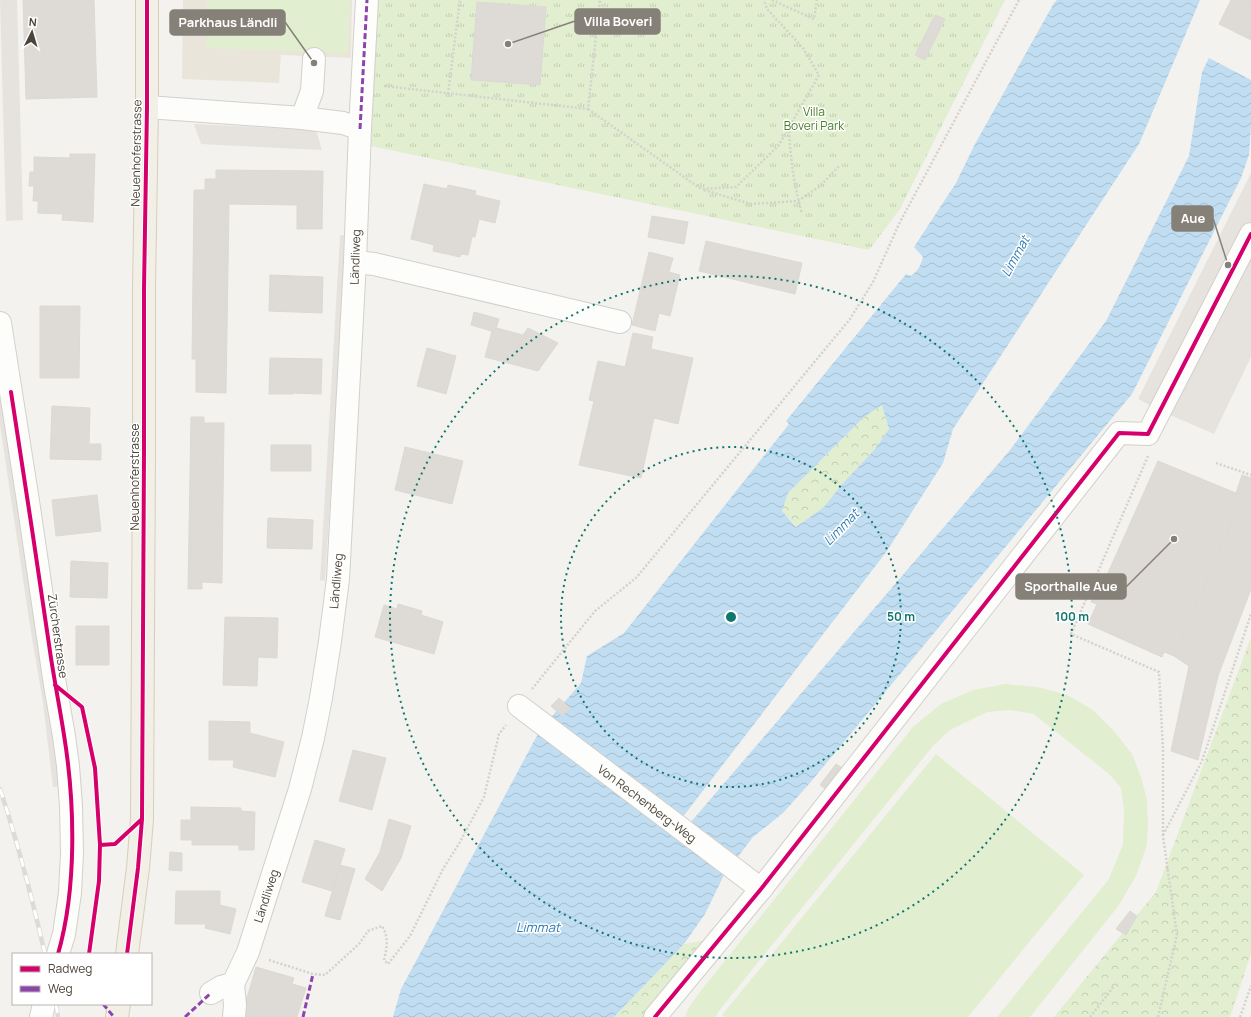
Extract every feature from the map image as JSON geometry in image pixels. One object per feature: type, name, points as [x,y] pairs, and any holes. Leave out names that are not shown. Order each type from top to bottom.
[{"type":"main road","name":"Neuenhoferstrasse","points":[[127,953],[138,868],[142,819],[144,290],[147,0]]},
{"type":"main road","points":[[117,1017],[119,1005]]},
{"type":"street","name":"Ländliweg","points":[[232,984],[248,952],[300,789],[313,738],[330,641],[338,579],[367,0]]},
{"type":"street","points":[[302,118],[312,91],[314,58]]},
{"type":"street","points":[[147,107],[302,118],[343,123],[360,129]]},
{"type":"street","points":[[655,1017],[761,889],[1119,433],[1148,434],[1251,234]]},
{"type":"street","points":[[355,262],[374,264],[620,322]]},
{"type":"street","name":"Zürcherstrasse","points":[[0,323],[68,766],[72,845],[70,893],[64,934],[58,953]]},
{"type":"street","name":"Von Rechenberg-Weg","points":[[526,712],[761,889]]},
{"type":"street","points":[[211,994],[221,987],[232,984],[235,1006],[234,1017]]},
{"type":"street","points":[[41,1017],[44,1005]]},
{"type":"path","points":[[448,94],[460,0]]},
{"type":"path","points":[[588,109],[600,0]]},
{"type":"path","points":[[701,189],[736,187],[779,145],[819,75],[803,48],[767,9],[764,0]]},
{"type":"path","points":[[772,0],[814,19],[817,0]]},
{"type":"path","points":[[277,962],[313,974],[325,975],[359,944],[368,931],[382,926],[385,930],[388,944],[384,960],[388,964],[410,936],[442,869],[460,842],[484,797],[499,734],[526,712],[595,610],[636,578],[850,319],[873,282],[899,224],[1019,0]]},
{"type":"path","points":[[362,84],[588,109],[701,189],[751,204],[798,201],[820,186],[840,165]]},
{"type":"path","points":[[789,127],[790,153],[798,201],[802,214]]},
{"type":"path","points":[[1150,452],[1071,634],[1159,672],[1163,750],[1163,836],[1177,936],[1158,1017]]},
{"type":"path","points":[[1216,463],[1251,475]]},
{"type":"path","points":[[1163,836],[1202,761],[1251,614]]},
{"type":"path","points":[[1090,1017],[1114,986]]},
{"type":"path","points":[[1240,1017],[1251,986]]},
{"type":"shaded area","points":[[0,0],[17,0],[23,220],[6,221]]},
{"type":"shaded area","points":[[183,0],[352,0],[351,58],[281,55],[279,83],[182,79]]},
{"type":"shaded area","points":[[194,124],[316,130],[322,150],[201,144]]},
{"type":"shaded area","points":[[1251,173],[1251,357],[1214,434],[1161,411],[1138,399]]},
{"type":"shaded area","points":[[340,235],[347,235],[325,581],[320,580]]},
{"type":"shaded area","points":[[3,393],[61,787],[53,787],[43,703],[0,425],[0,394]]},
{"type":"green space","points":[[207,0],[350,0],[348,53],[206,48]]},
{"type":"green space","name":"Villa Boveri Park","points":[[377,0],[1005,0],[900,209],[869,250],[371,146]]},
{"type":"green space","points":[[882,405],[889,429],[875,449],[844,482],[823,508],[797,527],[782,511],[788,493],[864,417]]},
{"type":"green space","points":[[1251,637],[1251,954],[1230,1017],[1054,1017],[1156,892]]},
{"type":"green space","points":[[1005,684],[1038,687],[1067,695],[1093,710],[1113,730],[1132,754],[1141,777],[1147,800],[1147,845],[1136,876],[1119,905],[1030,1017],[997,1017],[1109,879],[1123,844],[1124,811],[1121,788],[1109,774],[1034,714],[1010,710],[987,712],[950,730],[933,746],[718,1012],[716,1017],[685,1017],[688,1009],[699,993],[913,727],[941,704],[973,690]]},
{"type":"green space","points":[[936,754],[1084,875],[968,1017],[725,1017],[722,1015]]},
{"type":"green space","points":[[707,940],[643,1017],[614,1017],[684,944]]},
{"type":"water","name":"Limmat","points":[[1057,0],[1200,0],[1139,144],[953,429],[943,463],[887,551],[672,831],[678,837],[1010,450],[1106,321],[1189,156],[1202,72],[1209,58],[1251,80],[1249,155],[1241,178],[1132,394],[809,784],[783,813],[753,837],[724,875],[705,914],[684,944],[614,1017],[393,1017],[401,989],[540,730],[581,683],[587,656],[624,633],[789,424],[786,421],[906,274],[911,276],[917,270],[923,257],[914,247],[956,183],[975,144]],"holes":[[[882,405],[889,429],[875,449],[844,482],[823,508],[796,527],[782,511],[788,493],[864,417]]]},
{"type":"building","points":[[23,0],[94,0],[97,97],[26,99]]},
{"type":"building","points":[[1231,0],[1251,0],[1251,40],[1219,24]]},
{"type":"building","points":[[477,2],[546,7],[540,85],[471,80]]},
{"type":"building","points":[[935,15],[945,19],[925,60],[915,55]]},
{"type":"building","points":[[70,154],[95,154],[93,222],[62,220],[63,214],[38,213],[38,201],[33,201],[34,186],[29,186],[30,172],[34,172],[34,157],[70,158]]},
{"type":"building","points":[[216,170],[323,171],[322,229],[297,229],[297,205],[229,204],[226,393],[196,392],[196,359],[192,359],[194,190],[205,190],[205,179],[216,179]]},
{"type":"building","points":[[424,184],[447,189],[448,185],[476,191],[475,195],[500,201],[495,223],[479,219],[475,237],[472,237],[468,255],[461,254],[460,257],[433,251],[434,245],[411,239]]},
{"type":"building","points":[[652,216],[688,222],[684,244],[648,237]]},
{"type":"building","points":[[706,241],[802,263],[795,294],[699,271]]},
{"type":"building","points":[[649,252],[673,258],[669,272],[680,275],[670,316],[659,313],[655,331],[632,325]]},
{"type":"building","points":[[270,275],[323,277],[322,313],[269,311]]},
{"type":"building","points":[[40,306],[80,306],[79,378],[40,378]]},
{"type":"building","points":[[474,312],[499,319],[495,332],[471,325]]},
{"type":"building","points":[[493,327],[523,335],[528,328],[558,343],[538,371],[485,357]]},
{"type":"building","points":[[633,333],[653,337],[651,349],[693,358],[678,424],[654,418],[641,478],[579,465],[594,401],[589,400],[598,361],[625,367]]},
{"type":"building","points":[[427,348],[456,356],[446,394],[417,386]]},
{"type":"building","points":[[270,358],[322,359],[321,394],[269,394]]},
{"type":"building","points":[[52,406],[90,408],[89,444],[101,444],[101,460],[50,459]]},
{"type":"building","points":[[191,417],[204,417],[204,423],[224,423],[222,583],[202,582],[202,589],[188,589]]},
{"type":"building","points":[[271,445],[311,445],[311,471],[271,471]]},
{"type":"building","points":[[405,447],[463,461],[452,504],[395,490]]},
{"type":"building","points":[[1158,461],[1243,496],[1174,656],[1164,652],[1162,657],[1088,624],[1097,604],[1091,602],[1100,582],[1103,584]]},
{"type":"building","points":[[1242,475],[1251,478],[1251,589],[1218,676],[1198,760],[1171,751],[1189,666],[1174,656],[1243,496],[1236,493]]},
{"type":"building","points":[[97,495],[101,531],[56,536],[52,500]]},
{"type":"building","points":[[268,518],[313,520],[312,549],[267,548]]},
{"type":"building","points":[[71,561],[108,563],[107,598],[70,597]]},
{"type":"building","points":[[398,604],[422,611],[421,615],[443,622],[434,654],[375,637],[384,605],[397,609]]},
{"type":"building","points":[[225,617],[278,618],[277,658],[258,657],[257,686],[223,685]]},
{"type":"building","points":[[76,626],[109,626],[109,665],[76,665]]},
{"type":"building","points":[[559,698],[570,708],[562,716],[551,706]]},
{"type":"building","points":[[209,721],[250,722],[250,733],[284,742],[275,777],[233,767],[234,760],[209,760]]},
{"type":"building","points":[[353,750],[386,758],[372,810],[339,801]]},
{"type":"building","points":[[836,764],[846,770],[830,792],[820,785]]},
{"type":"building","points":[[191,807],[241,808],[241,811],[255,812],[254,850],[239,850],[239,845],[192,845],[192,840],[181,840],[181,820],[191,820]]},
{"type":"building","points":[[389,819],[411,826],[401,858],[382,891],[365,879],[380,852]]},
{"type":"building","points":[[315,840],[345,849],[332,891],[302,882]]},
{"type":"building","points":[[170,852],[182,853],[182,871],[169,870]]},
{"type":"building","points":[[340,865],[355,869],[340,920],[325,916]]},
{"type":"building","points":[[176,891],[220,891],[220,905],[236,909],[230,934],[205,928],[206,924],[175,924]]},
{"type":"building","points":[[1130,911],[1137,916],[1126,935],[1116,929]]},
{"type":"building","points":[[256,967],[294,978],[292,984],[306,988],[297,1017],[249,1017],[242,1015]]},
{"type":"railway","points":[[0,789],[13,830],[45,953]]},
{"type":"railway","points":[[56,1005],[58,1017]]},
{"type":"marked path","points":[[360,129],[367,0]]},
{"type":"marked path","points":[[303,1017],[313,974]]},
{"type":"marked path","points":[[185,1017],[211,993]]},
{"type":"marked path","points":[[104,1005],[114,1017]]},
{"type":"cycle path","points":[[127,953],[138,868],[142,819],[144,289],[147,0]]},
{"type":"cycle path","points":[[655,1017],[761,889],[1119,433],[1148,434],[1251,234]]},
{"type":"cycle path","points":[[11,392],[68,761],[72,817],[71,874],[64,928],[58,953]]},
{"type":"cycle path","points":[[55,685],[82,707],[95,768],[100,845],[99,881],[89,953]]},
{"type":"cycle path","points":[[100,845],[115,844],[142,819]]},
{"type":"place","name":"Villa Boveri","points":[[508,44]]},
{"type":"place","name":"Parkhaus Ländli","points":[[314,63]]},
{"type":"place","name":"Aue","points":[[1228,265]]},
{"type":"place","name":"Sporthalle Aue","points":[[1174,539]]}]
